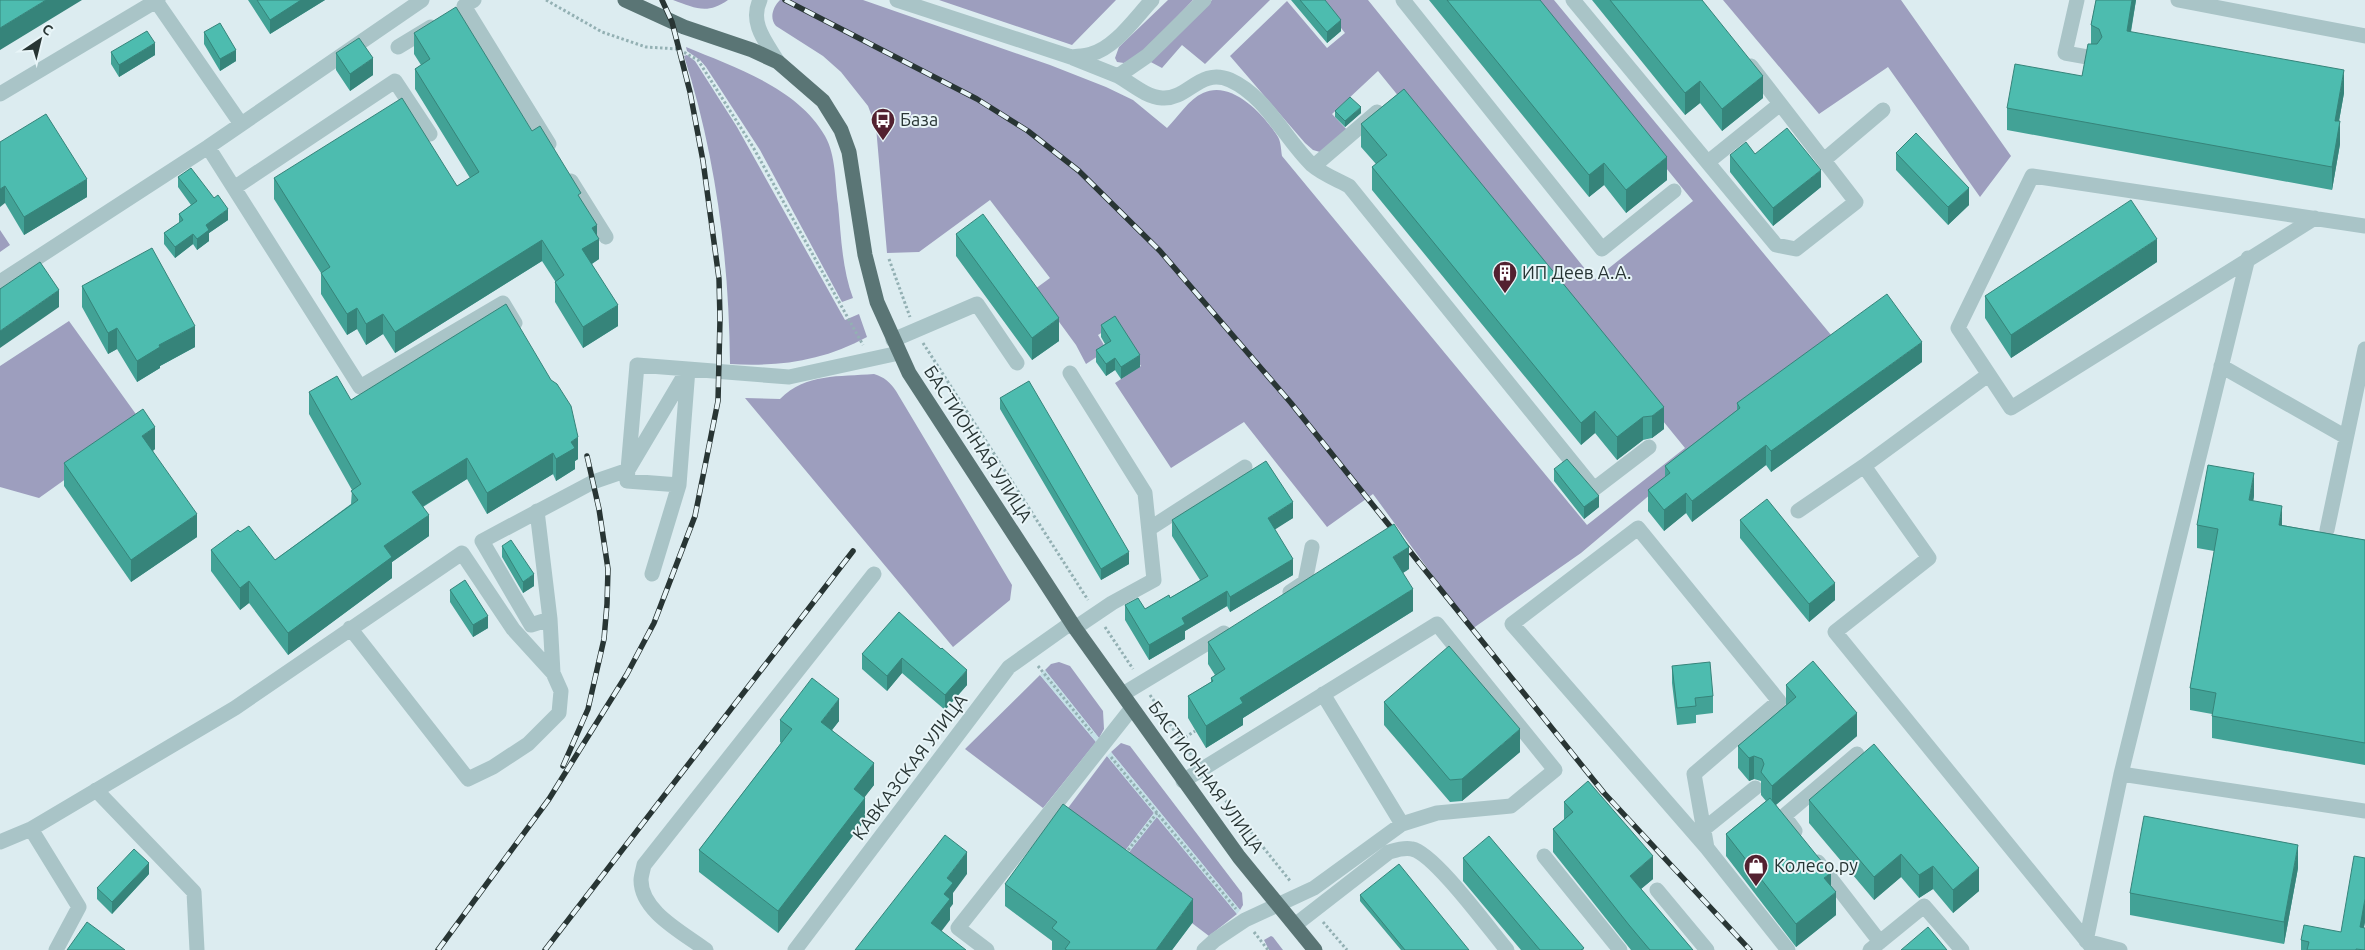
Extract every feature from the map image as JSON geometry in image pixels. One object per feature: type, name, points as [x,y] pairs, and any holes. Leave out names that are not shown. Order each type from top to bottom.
[{"type":"main road","name":"БАСТИОННАЯ УЛИЦА","points":[[625,0],[684,27],[752,50],[778,62],[823,101],[842,130],[849,152],[865,255],[877,302],[909,373],[1073,626],[1239,857],[1315,950]]},
{"type":"street","points":[[0,282],[208,147],[422,0]]},
{"type":"street","points":[[760,0],[756,9],[755,20],[778,62]]},
{"type":"street","points":[[897,0],[1071,57],[1118,76],[1150,96],[1163,98],[1180,94],[1205,78],[1228,79],[1253,96],[1314,166],[1349,186],[1594,489],[1649,447]]},
{"type":"street","points":[[1071,57],[1092,54],[1112,42],[1152,0]]},
{"type":"street","points":[[1118,76],[1147,56],[1204,0]]},
{"type":"street","points":[[1403,0],[1602,249],[1674,191]]},
{"type":"street","points":[[1573,0],[1776,245],[1796,249],[1856,202],[1740,52]]},
{"type":"street","points":[[2077,0],[2065,52],[2092,58]]},
{"type":"street","points":[[2178,0],[2365,36]]},
{"type":"street","points":[[0,94],[157,1],[241,124]]},
{"type":"street","points":[[398,47],[469,3],[555,155]]},
{"type":"street","points":[[234,188],[395,81],[430,134]]},
{"type":"street","points":[[1314,166],[1390,101]]},
{"type":"street","points":[[1708,162],[1780,104]]},
{"type":"street","points":[[1824,160],[1883,110]]},
{"type":"street","points":[[208,147],[360,387],[503,303],[523,337]]},
{"type":"street","points":[[565,171],[606,237]]},
{"type":"street","points":[[2315,218],[2248,258],[2011,408],[1988,376],[1958,328],[2032,176],[2315,218],[2365,226]]},
{"type":"street","points":[[2090,945],[2120,774],[2248,258]]},
{"type":"street","points":[[678,485],[627,481],[637,365],[789,376],[871,359],[977,304],[1017,363]]},
{"type":"street","points":[[2327,530],[2365,349]]},
{"type":"street","points":[[2221,366],[2346,437]]},
{"type":"street","points":[[550,619],[531,624],[482,541],[593,482],[628,470],[688,369]]},
{"type":"street","points":[[652,574],[678,485],[688,369]]},
{"type":"street","points":[[1070,373],[1145,493],[1149,529],[1245,467]]},
{"type":"street","points":[[1798,511],[1864,466],[1988,376]]},
{"type":"street","points":[[1864,466],[1929,558],[1835,632],[2090,945],[2120,950]]},
{"type":"street","points":[[537,511],[550,619],[553,673]]},
{"type":"street","points":[[1707,848],[1694,774],[1779,701],[1638,528],[1512,624],[1707,848],[1788,950]]},
{"type":"street","name":"КАВКАЗСКАЯ УЛИЦА","points":[[795,950],[1009,667],[1073,626],[1154,580],[1149,529]]},
{"type":"street","points":[[1281,598],[1306,582],[1312,546]]},
{"type":"street","points":[[0,842],[32,829],[235,708],[350,628],[462,552],[513,629],[553,673],[561,690],[559,713],[528,744],[493,767],[468,779],[350,628]]},
{"type":"street","points":[[697,947],[651,907],[643,894],[641,880],[644,865],[874,574]]},
{"type":"street","points":[[1123,694],[1239,623]]},
{"type":"street","points":[[1184,781],[1437,624],[1555,770],[1511,806],[1437,813],[1402,824],[1314,888],[1280,906],[1245,920],[1214,940],[1204,950]]},
{"type":"street","points":[[1323,694],[1402,824]]},
{"type":"street","points":[[987,950],[958,928],[1132,708]]},
{"type":"street","points":[[1857,754],[1784,816],[1875,946],[1924,906],[1962,950]]},
{"type":"street","points":[[2120,774],[2365,811]]},
{"type":"street","points":[[1704,829],[1754,788]]},
{"type":"street","points":[[96,790],[194,892],[198,950]]},
{"type":"street","points":[[32,829],[79,907],[56,950]]},
{"type":"street","points":[[1295,925],[1389,852],[1399,849],[1412,849],[1431,860],[1507,950]]},
{"type":"street","points":[[1544,856],[1620,950]]},
{"type":"street","points":[[1657,890],[1707,950]]},
{"type":"path","points":[[546,0],[602,32],[646,47],[678,50],[698,60],[753,147],[871,359]]},
{"type":"path","points":[[1028,654],[1268,950]]},
{"type":"path","points":[[1180,740],[1195,731]]},
{"type":"path","points":[[1124,856],[1157,812]]},
{"type":"shaded area","points":[[673,0],[728,0],[721,5],[701,9]]},
{"type":"shaded area","points":[[780,0],[863,0],[1050,65],[1106,87],[1133,100],[1167,128],[1188,104],[1203,93],[1214,90],[1236,95],[1265,119],[1278,137],[1282,156],[1587,525],[1685,448],[1378,71],[1332,114],[1349,132],[1320,152],[1313,150],[1305,143],[1230,56],[1287,1],[1327,48],[1345,33],[1319,0],[1368,0],[1594,280],[1693,201],[1529,0],[1554,0],[1841,347],[1735,423],[1581,553],[1472,629],[1373,494],[1327,527],[1244,422],[1171,468],[1115,383],[1141,366],[1114,325],[1098,335],[1107,350],[1086,364],[1076,345],[1035,289],[1050,278],[990,200],[919,252],[887,253],[876,127],[868,106],[841,72],[823,56],[776,26],[773,20],[773,13],[775,6]]},
{"type":"shaded area","points":[[939,0],[1116,0],[1072,45]]},
{"type":"shaded area","points":[[1168,0],[1193,0],[1139,56],[1124,63],[1117,62],[1115,58],[1119,47]]},
{"type":"shaded area","points":[[1212,0],[1270,0],[1205,64],[1182,45],[1162,68],[1147,60]]},
{"type":"shaded area","points":[[1723,0],[1901,0],[2011,156],[1980,197],[1888,67],[1819,114]]},
{"type":"shaded area","points":[[686,47],[744,71],[782,92],[813,119],[825,136],[833,160],[844,264],[853,298],[842,302],[760,150],[706,67],[687,51]]},
{"type":"shaded area","points":[[687,55],[695,61],[737,127],[845,320],[859,314],[867,337],[834,352],[800,361],[748,365],[730,364],[727,286],[719,208],[705,132],[684,56]]},
{"type":"shaded area","points":[[0,230],[10,245],[0,252]]},
{"type":"shaded area","points":[[69,321],[143,424],[39,498],[0,487],[0,366]]},
{"type":"shaded area","points":[[874,374],[886,380],[896,391],[1012,585],[1010,600],[953,647],[745,398],[780,399],[790,391],[812,380],[836,376]]},
{"type":"shaded area","points":[[1059,662],[1070,666],[1103,711],[1104,729],[1099,738],[1045,670],[1051,664]]},
{"type":"shaded area","points":[[1045,670],[1099,738],[1096,742],[1040,675]]},
{"type":"shaded area","points":[[1040,675],[1096,742],[1043,808],[965,749]]},
{"type":"shaded area","points":[[1121,743],[1130,746],[1242,893],[1243,905],[1240,910],[1111,752]]},
{"type":"shaded area","points":[[1111,752],[1240,910],[1237,914],[1157,817],[1118,866],[1115,864],[1154,813],[1107,756]]},
{"type":"shaded area","points":[[1107,756],[1154,813],[1115,864],[1059,820]]},
{"type":"shaded area","points":[[1156,816],[1237,914],[1209,936],[1118,867]]},
{"type":"shaded area","points":[[1271,936],[1283,950],[1269,950],[1264,940]]},
{"type":"building","points":[[0,0],[46,0],[0,28]]},
{"type":"building","points":[[257,0],[301,0],[270,20]]},
{"type":"building","points":[[1300,0],[1325,0],[1341,20],[1327,32]]},
{"type":"building","points":[[1447,0],[1540,0],[1667,157],[1626,190],[1604,163],[1589,175]]},
{"type":"building","points":[[1610,0],[1702,0],[1763,76],[1722,109],[1700,81],[1685,93]]},
{"type":"building","points":[[2096,0],[2132,0],[2127,31],[2344,70],[2335,121],[2340,121],[2332,167],[2007,108],[2015,64],[2082,76],[2088,44],[2097,44],[2102,37],[2099,29],[2091,25]]},
{"type":"building","points":[[456,7],[532,131],[540,126],[581,193],[578,195],[597,225],[592,228],[599,239],[582,249],[618,305],[583,327],[555,282],[564,275],[542,240],[395,332],[383,314],[366,324],[357,308],[347,314],[321,273],[330,267],[274,178],[402,98],[457,186],[479,172],[415,69],[430,59],[414,33]]},
{"type":"building","points":[[220,23],[236,50],[220,59],[204,32]]},
{"type":"building","points":[[147,31],[155,43],[119,65],[111,52]]},
{"type":"building","points":[[359,38],[373,58],[350,74],[336,53]]},
{"type":"building","name":"ИП Деев А.А.","points":[[1404,89],[1664,407],[1652,416],[1643,417],[1617,437],[1595,411],[1581,423],[1372,167],[1387,155],[1361,124]]},
{"type":"building","points":[[1350,97],[1361,107],[1345,121],[1335,111]]},
{"type":"building","points":[[46,114],[87,179],[24,217],[5,186],[0,189],[0,142]]},
{"type":"building","points":[[1787,128],[1821,170],[1773,208],[1730,155],[1746,142],[1755,154]]},
{"type":"building","points":[[1916,133],[1969,188],[1948,207],[1896,153]]},
{"type":"building","points":[[191,168],[214,198],[218,195],[228,209],[206,225],[209,230],[197,239],[193,234],[175,247],[164,233],[183,220],[179,214],[197,201],[178,177]]},
{"type":"building","points":[[2131,200],[2157,239],[2011,335],[1985,296]]},
{"type":"building","points":[[983,214],[1059,318],[1032,338],[956,234]]},
{"type":"building","points":[[152,248],[195,326],[159,345],[160,347],[137,361],[117,328],[108,333],[82,286]]},
{"type":"building","points":[[40,262],[59,290],[0,331],[0,289]]},
{"type":"building","points":[[1887,294],[1922,342],[1771,451],[1766,445],[1692,501],[1686,493],[1664,510],[1648,490],[1670,473],[1665,466],[1740,408],[1737,403]]},
{"type":"building","points":[[506,304],[551,380],[557,384],[571,406],[578,437],[571,442],[575,448],[556,459],[553,453],[487,493],[467,458],[412,492],[429,515],[384,546],[392,557],[288,633],[249,581],[240,588],[211,550],[238,530],[240,532],[249,526],[275,560],[358,500],[351,491],[361,484],[309,392],[337,376],[351,400]]},
{"type":"building","points":[[1115,316],[1140,355],[1121,367],[1115,358],[1106,364],[1096,350],[1111,341],[1101,325]]},
{"type":"building","points":[[1029,381],[1129,552],[1101,569],[1000,398]]},
{"type":"building","points":[[143,409],[155,427],[142,436],[197,514],[131,560],[64,463]]},
{"type":"building","points":[[1567,459],[1599,496],[1584,507],[1554,469]]},
{"type":"building","points":[[1266,461],[1293,502],[1268,518],[1293,559],[1230,597],[1227,591],[1182,618],[1185,624],[1149,645],[1125,605],[1138,598],[1145,609],[1169,595],[1170,598],[1208,576],[1172,520]]},
{"type":"building","points":[[2208,465],[2254,473],[2249,500],[2282,506],[2279,525],[2365,540],[2365,743],[2212,716],[2216,693],[2190,688],[2218,529],[2197,525]]},
{"type":"building","points":[[1767,499],[1835,583],[1809,604],[1740,520]]},
{"type":"building","points":[[1394,524],[1409,547],[1393,557],[1413,589],[1240,698],[1243,703],[1206,726],[1188,696],[1213,681],[1211,678],[1225,669],[1208,642]]},
{"type":"building","points":[[511,540],[534,574],[523,582],[502,546]]},
{"type":"building","points":[[465,580],[488,616],[473,625],[450,590]]},
{"type":"building","points":[[899,612],[967,670],[945,695],[902,658],[887,676],[862,654]]},
{"type":"building","points":[[1449,646],[1520,729],[1462,779],[1450,780],[1384,702]]},
{"type":"building","points":[[1813,661],[1857,713],[1772,786],[1761,772],[1764,764],[1762,759],[1754,756],[1749,758],[1738,746],[1796,697],[1786,685]]},
{"type":"building","points":[[1710,662],[1713,696],[1695,698],[1696,706],[1677,708],[1672,666]]},
{"type":"building","points":[[812,678],[839,699],[821,722],[874,763],[854,789],[865,798],[778,911],[699,850],[792,729],[780,720]]},
{"type":"building","points":[[1874,744],[1979,868],[1953,890],[1933,866],[1919,875],[1901,854],[1874,877],[1809,800]]},
{"type":"building","points":[[1588,781],[1653,856],[1630,876],[1693,950],[1650,950],[1553,829],[1573,812],[1564,802]]},
{"type":"building","points":[[1770,798],[1831,873],[1824,878],[1836,892],[1796,924],[1726,834]]},
{"type":"building","points":[[1063,804],[1193,899],[1156,950],[1067,950],[1065,949],[1070,942],[1052,928],[1057,922],[1005,884]]},
{"type":"building","points":[[2144,816],[2298,845],[2284,922],[2130,893]]},
{"type":"building","points":[[945,835],[967,852],[947,878],[953,883],[944,894],[950,899],[931,923],[966,950],[855,950]]},
{"type":"building","points":[[1489,836],[1584,948],[1581,950],[1540,950],[1463,858]]},
{"type":"building","points":[[134,849],[149,863],[112,902],[97,888]]},
{"type":"building","points":[[2354,856],[2365,858],[2365,899],[2360,927],[2365,928],[2365,950],[2307,950],[2309,942],[2301,940],[2304,925],[2341,932]]},
{"type":"building","points":[[1399,864],[1469,950],[1405,950],[1360,895]]},
{"type":"building","points":[[87,922],[125,950],[67,950]]},
{"type":"building","points":[[1928,927],[1947,950],[1901,950]]},
{"type":"railway","points":[[438,950],[549,799],[627,674],[654,623],[695,516],[718,401],[719,279],[703,161],[690,92],[672,22],[662,0]]},
{"type":"railway","points":[[785,0],[977,99],[1028,131],[1079,171],[1160,251],[1291,403],[1604,793],[1750,950]]},
{"type":"railway","points":[[563,766],[588,709],[604,639],[607,604],[608,569],[599,509],[587,456]]},
{"type":"railway","points":[[545,950],[853,551]]},
{"type":"place","name":"База","points":[[883,141]]},
{"type":"place","name":"ИП Деев А.А.","points":[[1505,294]]},
{"type":"place","name":"Колесо.ру","points":[[1756,887]]}]
